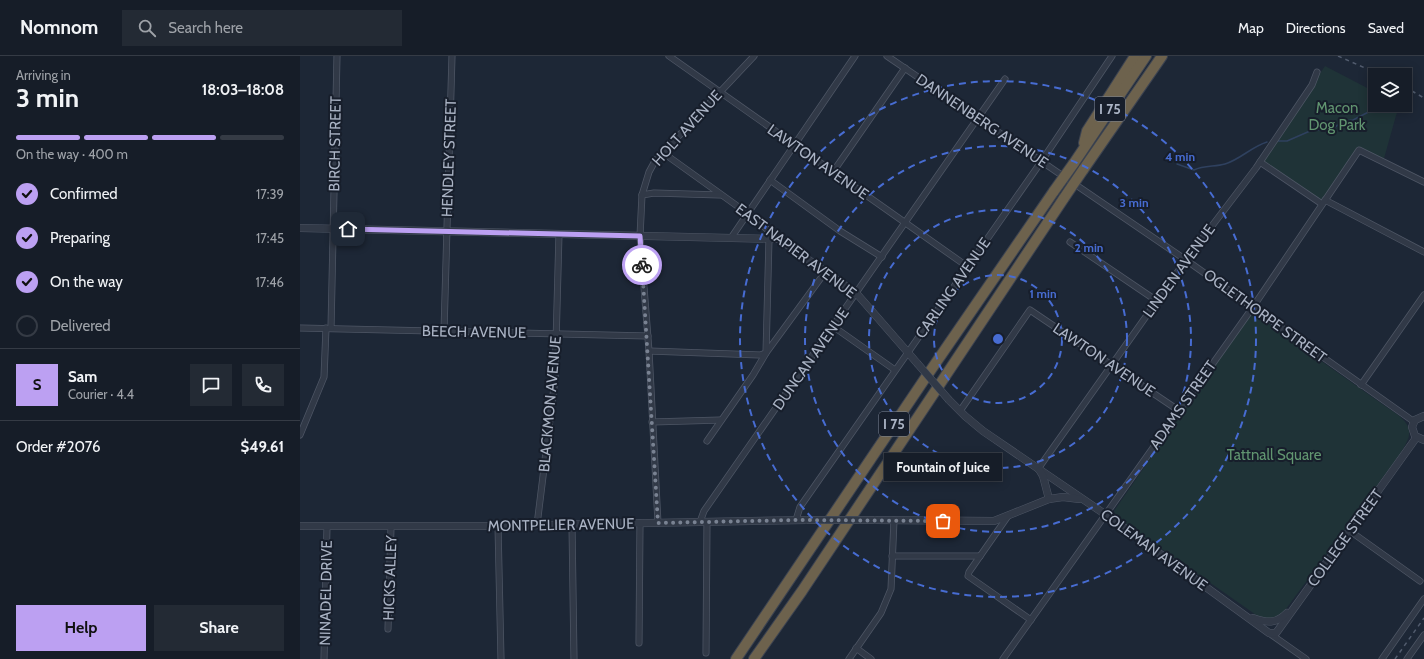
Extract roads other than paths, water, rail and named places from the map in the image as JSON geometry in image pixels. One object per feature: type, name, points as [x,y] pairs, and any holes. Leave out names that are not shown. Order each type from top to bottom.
[{"type":"highway","points":[[1082,151],[1087,131],[1135,56]]},
{"type":"highway","name":"I 75","points":[[736,659],[924,380],[1146,56]]},
{"type":"highway","name":"I 75","points":[[754,659],[802,591],[1064,198],[1162,56]]},
{"type":"highway","points":[[1147,78],[1168,56]]},
{"type":"street","name":"BIRCH STREET","points":[[300,435],[324,377],[329,328],[337,56]]},
{"type":"street","name":"HENDLEY STREET","points":[[444,331],[452,56]]},
{"type":"street","name":"LAWTON AVENUE","points":[[669,56],[968,267]]},
{"type":"street","name":"HOLT AVENUE","points":[[658,523],[649,351],[640,236],[642,194],[649,172],[662,152],[754,56]]},
{"type":"street","points":[[731,238],[855,56]]},
{"type":"street","name":"DANNENBERG AVENUE","points":[[887,56],[1077,185]]},
{"type":"street","name":"CARLING AVENUE","points":[[796,520],[800,507],[1041,162],[1112,56]]},
{"type":"street","points":[[833,172],[905,68]]},
{"type":"street","name":"LINDEN AVENUE","points":[[1038,469],[1186,260],[1260,162],[1312,85],[1317,72]]},
{"type":"street","name":"DUNCAN AVENUE","points":[[706,653],[704,511],[1006,79]]},
{"type":"street","name":"ADAMS STREET","points":[[1004,659],[1178,410],[1253,307],[1359,150],[1424,182]]},
{"type":"street","name":"EAST NAPIER AVENUE","points":[[662,152],[747,213],[779,239],[857,294],[917,363]]},
{"type":"street","points":[[1260,162],[1324,202],[1424,252]]},
{"type":"street","points":[[770,180],[840,231],[882,257]]},
{"type":"street","name":"OGLETHORPE STREET","points":[[1077,185],[1253,307],[1413,422]]},
{"type":"street","points":[[642,194],[720,194]]},
{"type":"street","points":[[300,228],[779,239]]},
{"type":"street","name":"BLACKMON AVENUE","points":[[537,526],[555,379],[559,234]]},
{"type":"street","points":[[766,353],[769,239]]},
{"type":"street","points":[[1070,242],[1157,301]]},
{"type":"street","points":[[707,441],[753,375],[766,353],[826,271]]},
{"type":"street","points":[[1361,385],[1424,295]]},
{"type":"street","name":"LAWTON AVENUE","points":[[960,411],[1030,310],[1178,410]]},
{"type":"street","points":[[834,327],[895,370]]},
{"type":"street","name":"BEECH AVENUE","points":[[300,328],[648,336]]},
{"type":"street","points":[[649,351],[760,355],[766,353]]},
{"type":"street","name":"COLEMAN AVENUE","points":[[917,363],[949,400],[983,431],[1105,515],[1269,633]]},
{"type":"street","points":[[1424,416],[1418,417],[1413,422],[1412,429],[1416,438],[1424,440]]},
{"type":"street","points":[[652,422],[722,420]]},
{"type":"street","name":"COLLEGE STREET","points":[[1269,633],[1274,633],[1279,630],[1416,438]]},
{"type":"street","points":[[1038,469],[1042,476],[1049,499]]},
{"type":"street","name":"MONTPELIER AVENUE","points":[[300,526],[537,526],[796,520],[994,521],[1049,499],[1063,497],[1082,499]]},
{"type":"street","points":[[1008,516],[969,572],[968,576],[1031,620]]},
{"type":"street","points":[[849,659],[881,613],[891,589],[894,520]]},
{"type":"street","points":[[639,642],[640,523]]},
{"type":"street","points":[[572,525],[574,659]]},
{"type":"street","name":"NINADEL DRIVE","points":[[324,659],[327,526]]},
{"type":"street","points":[[498,526],[501,659]]},
{"type":"street","name":"HICKS ALLEY","points":[[388,629],[391,527]]},
{"type":"street","points":[[1350,531],[1420,581]]},
{"type":"street","points":[[892,556],[980,556]]},
{"type":"street","points":[[1382,659],[1424,599]]},
{"type":"street","points":[[1246,616],[1268,622],[1277,621],[1298,604]]},
{"type":"street","points":[[1269,633],[1306,659]]},
{"type":"street","points":[[1407,659],[1424,636]]},
{"type":"street","points":[[856,648],[871,659]]},
{"type":"waterway","points":[[1277,141],[1287,141],[1310,131],[1333,128],[1345,121],[1353,120],[1368,112]]},
{"type":"waterway","points":[[1177,164],[1194,170],[1202,167],[1217,166],[1231,162],[1267,142]]},
{"type":"railway","points":[[1338,56],[1368,69]]},
{"type":"railway","points":[[1412,91],[1424,98]]},
{"type":"railway","points":[[1395,659],[1424,618]]},
{"type":"place","name":"Fountain of Juice","points":[[943,521]]},
{"type":"park label","name":"Macon Dog Park","points":[[1337,116]]},
{"type":"park label","name":"Tattnall Square","points":[[1274,455]]}]
